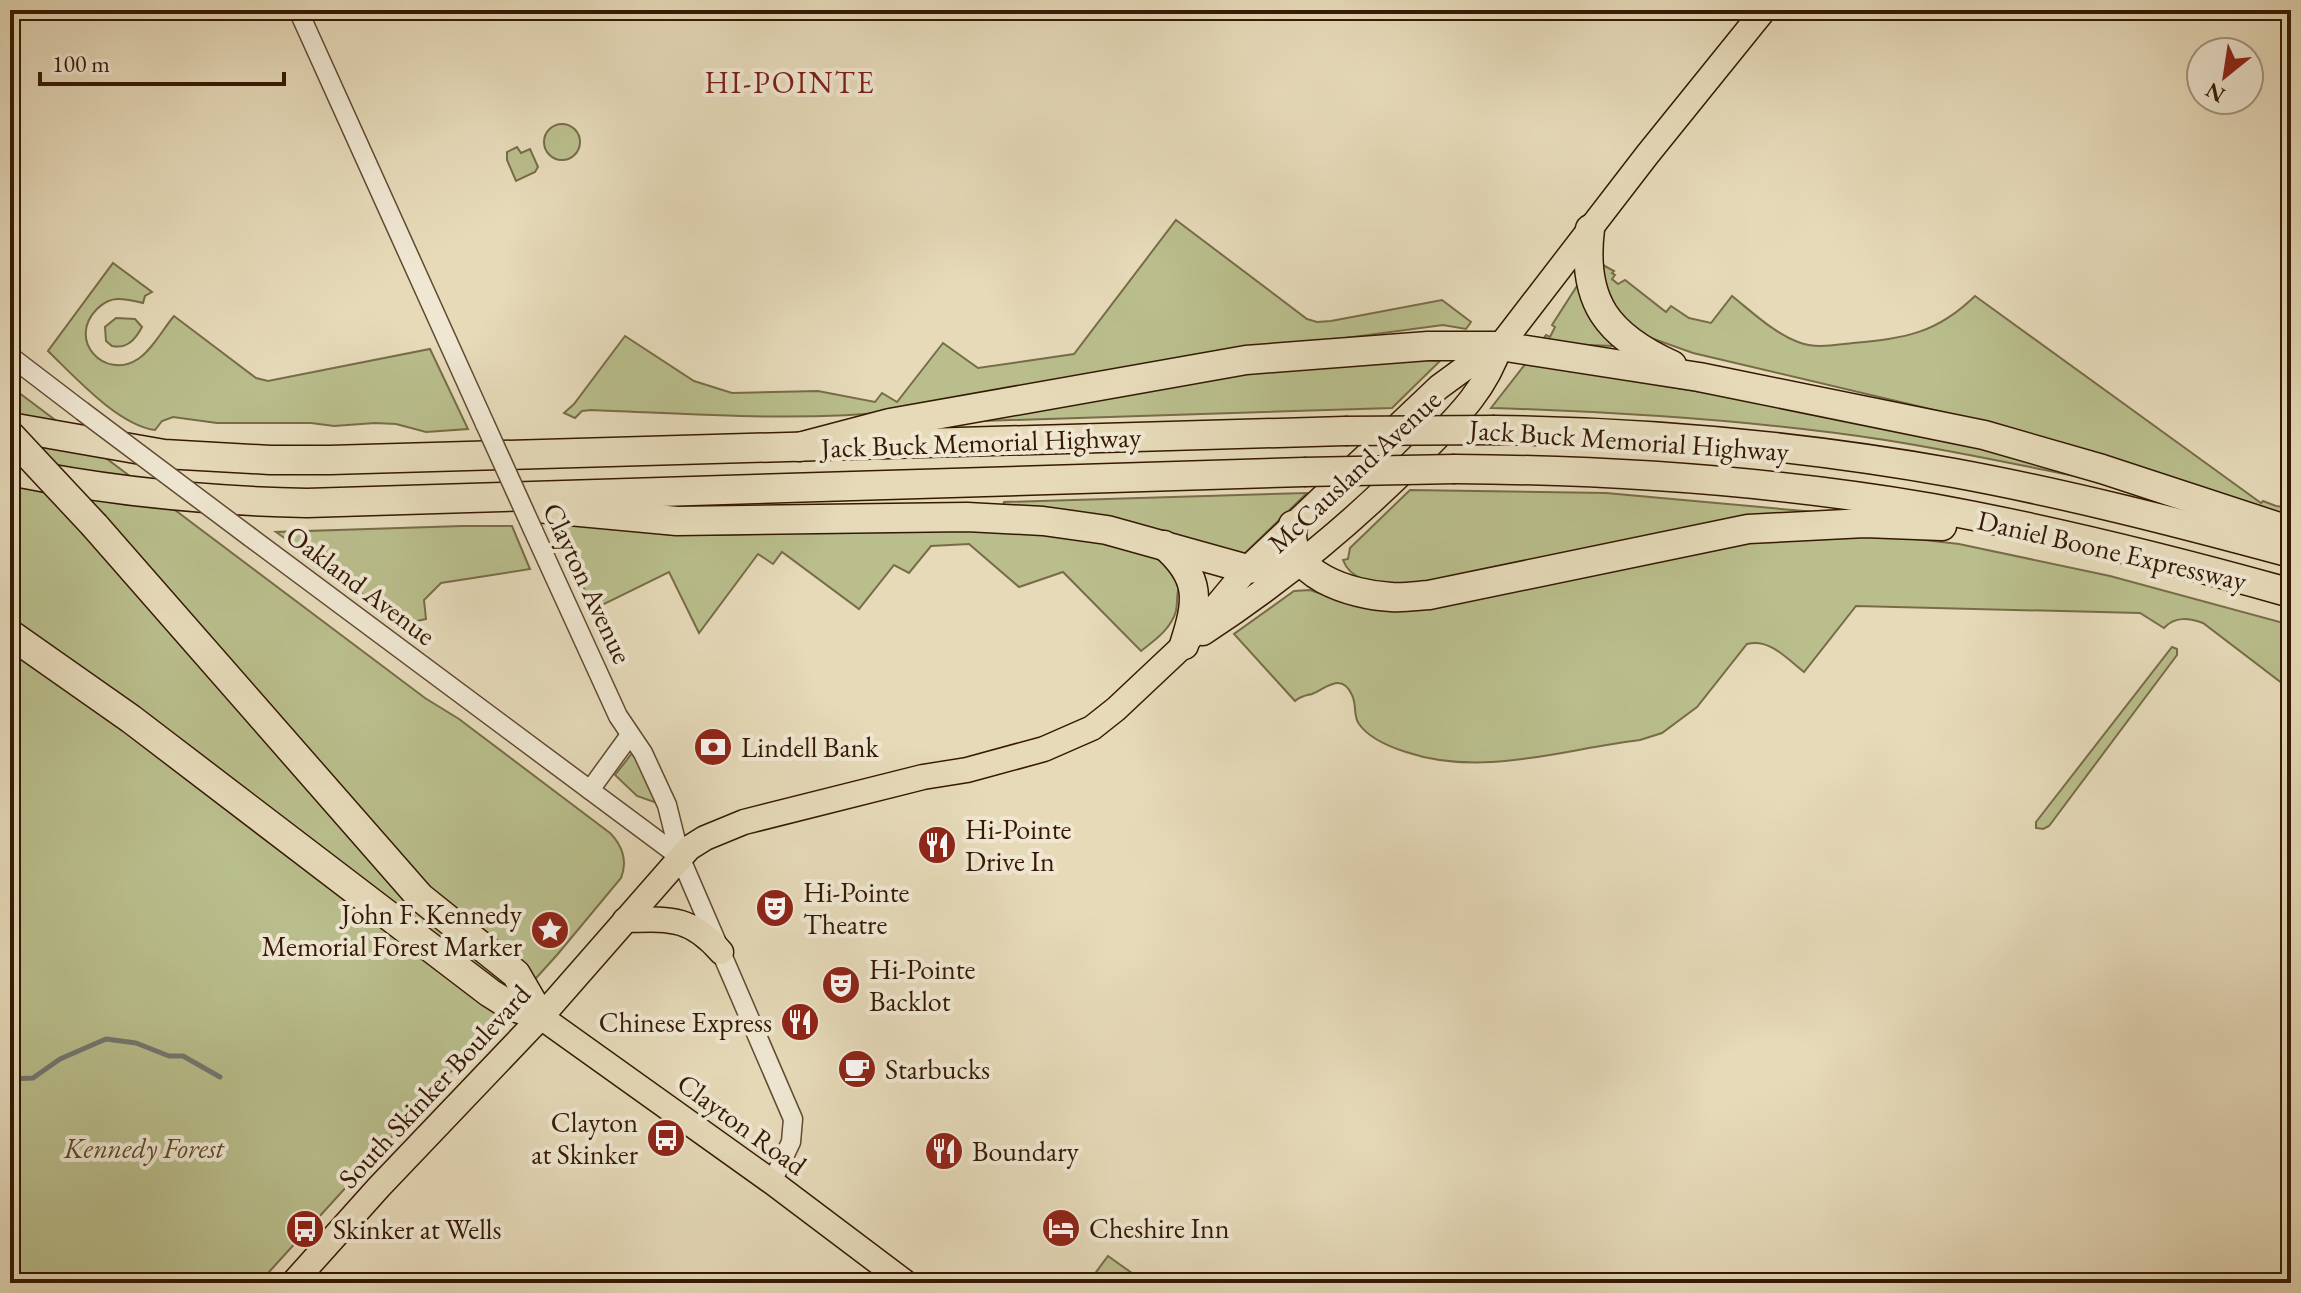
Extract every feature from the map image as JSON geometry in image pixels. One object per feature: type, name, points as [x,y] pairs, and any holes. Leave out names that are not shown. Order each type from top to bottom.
[{"type":"highway","points":[[1590,229],[1588,266],[1592,289],[1603,313],[1622,337],[1660,360],[1699,377]]},
{"type":"highway","points":[[799,447],[890,423],[1246,360],[1428,346],[1500,346],[1699,377],[1984,435],[2102,469],[2291,531]]},
{"type":"highway","name":"Jack Buck Memorial Highway","points":[[10,427],[164,454],[270,460],[1345,431],[1495,430],[1691,439],[1952,473]]},
{"type":"highway","points":[[10,435],[95,526],[420,897],[516,974],[541,1017]]},
{"type":"highway","name":"Jack Buck Memorial Highway","points":[[10,471],[129,491],[248,502],[307,503],[1455,469],[1603,472],[1720,481],[1932,508]]},
{"type":"highway","name":"Daniel Boone Expressway","points":[[1952,473],[2102,504],[2291,553]]},
{"type":"highway","points":[[453,497],[569,512],[677,521],[1003,518],[1107,530],[1247,569],[1302,563]]},
{"type":"highway","name":"Daniel Boone Expressway","points":[[1932,508],[2035,528],[2291,593]]},
{"type":"highway","points":[[1293,525],[1292,545],[1302,563],[1319,576],[1343,587],[1394,598],[1429,595],[1748,529],[1865,523],[2035,528]]},
{"type":"highway","points":[[1163,544],[1182,563],[1194,585],[1195,606],[1184,645]]},
{"type":"highway","points":[[10,634],[143,727],[490,993],[509,1005],[541,1017]]},
{"type":"main road","name":"McCausland Avenue","points":[[1184,645],[1250,603],[1302,563],[1373,503],[1470,404],[1483,387],[1500,346],[1764,10]]},
{"type":"main road","name":"McCausland Avenue","points":[[680,857],[705,838],[744,822],[923,777],[967,770],[1072,738],[1092,728],[1184,645],[1247,569],[1439,387],[1500,346]]},
{"type":"main road","name":"South Skinker Boulevard","points":[[293,1283],[379,1187],[541,1017],[680,857]]},
{"type":"main road","points":[[625,920],[684,922],[700,931],[721,952]]},
{"type":"main road","name":"Clayton Road","points":[[541,1017],[772,1182],[906,1283]]},
{"type":"street","name":"Clayton Avenue","points":[[298,10],[618,716],[643,753],[667,805],[680,857],[793,1119],[791,1142],[772,1182]]},
{"type":"street","name":"Oakland Avenue","points":[[10,356],[680,857]]},
{"type":"street","points":[[590,790],[630,735]]},
{"type":"green space","points":[[562,124],[575,129],[580,142],[575,155],[562,160],[549,155],[544,142],[549,129]]},
{"type":"green space","points":[[517,147],[521,153],[530,149],[538,167],[535,172],[516,181],[507,152]]},
{"type":"green space","points":[[1176,220],[1307,319],[1331,321],[1442,300],[1471,322],[1466,329],[1443,325],[1323,341],[1268,344],[901,411],[785,417],[591,410],[582,411],[575,418],[564,413],[625,336],[694,381],[732,393],[818,391],[875,402],[882,393],[897,402],[943,343],[978,368],[1074,354]]},
{"type":"green space","points":[[113,263],[152,292],[145,296],[143,303],[115,299],[97,309],[86,333],[88,344],[102,361],[113,365],[138,359],[153,345],[174,316],[256,378],[268,381],[430,349],[468,429],[426,432],[396,424],[217,423],[173,417],[162,421],[155,430],[126,419],[84,386],[48,351]]},
{"type":"green space","points":[[1603,265],[1614,271],[1612,279],[1618,284],[1625,280],[1666,312],[1671,306],[1689,318],[1711,323],[1732,296],[1780,333],[1812,345],[1872,341],[1919,332],[1947,319],[1975,296],[2261,503],[2291,508],[2291,517],[1968,418],[1693,353],[1634,332],[1605,301]]},
{"type":"green space","points":[[1582,285],[1613,346],[1540,343],[1546,335],[1550,337],[1555,327],[1552,325],[1577,286]]},
{"type":"green space","points":[[116,318],[135,319],[142,327],[126,345],[112,346],[106,341],[105,327]]},
{"type":"green space","points":[[1392,359],[1440,361],[1392,408],[982,421],[1193,379]]},
{"type":"green space","points":[[1526,363],[1894,424],[2094,480],[1911,444],[1787,427],[1639,415],[1491,408]]},
{"type":"green space","name":"Kennedy Forest","points":[[10,386],[610,833],[623,854],[621,878],[557,955],[259,1283],[10,1283]]},
{"type":"green space","points":[[1410,490],[1606,493],[1815,512],[1408,588],[1362,579],[1347,568],[1343,560],[1348,559],[1350,548]]},
{"type":"green space","points":[[1307,493],[1242,556],[1003,508],[1004,502]]},
{"type":"green space","points":[[552,524],[718,535],[944,529],[1059,535],[1151,554],[1167,566],[1180,584],[1176,611],[1170,623],[1141,651],[1063,572],[1019,587],[969,544],[931,546],[909,573],[894,565],[859,609],[782,552],[773,564],[758,554],[699,633],[669,572],[594,609]]},
{"type":"green space","points":[[512,526],[530,569],[441,583],[424,600],[426,619],[404,624],[276,532]]},
{"type":"green space","points":[[1806,535],[1899,537],[1959,544],[2110,576],[2291,625],[2291,690],[2203,623],[2193,620],[2177,620],[2164,628],[2140,613],[1856,606],[1804,672],[1771,647],[1747,644],[1697,707],[1662,733],[1640,740],[1523,759],[1464,762],[1406,752],[1374,738],[1359,724],[1352,695],[1343,684],[1332,684],[1295,701],[1234,634],[1294,591],[1310,590],[1353,605]]},
{"type":"green space","points":[[2172,647],[2177,649],[2177,655],[2049,826],[2036,828],[2036,822]]},
{"type":"green space","points":[[633,752],[657,803],[637,796],[615,775]]},
{"type":"green space","points":[[1108,1256],[1136,1276],[1131,1283],[1088,1283]]},
{"type":"waterway","points":[[10,1079],[33,1078],[60,1059],[106,1039],[136,1043],[169,1056],[183,1056],[220,1077]]},
{"type":"waterway","points":[[10,1236],[15,1235]]},
{"type":"place","name":"Lindell Bank","points":[[713,747]]},
{"type":"place","name":"Hi-Pointe Drive In","points":[[937,845]]},
{"type":"place","name":"Hi-Pointe Theatre","points":[[775,908]]},
{"type":"place","name":"John F. Kennedy Memorial Forest Marker","points":[[550,930]]},
{"type":"place","name":"Hi-Pointe Backlot","points":[[841,985]]},
{"type":"place","name":"Chinese Express","points":[[800,1022]]},
{"type":"place","name":"Starbucks","points":[[857,1069]]},
{"type":"place","name":"Clayton at Skinker","points":[[666,1138]]},
{"type":"place","name":"Boundary","points":[[944,1151]]},
{"type":"place","name":"Cheshire Inn","points":[[1061,1228]]},
{"type":"place","name":"Skinker at Wells","points":[[305,1229]]},
{"type":"district","name":"HI-POINTE","points":[[790,82]]}]
